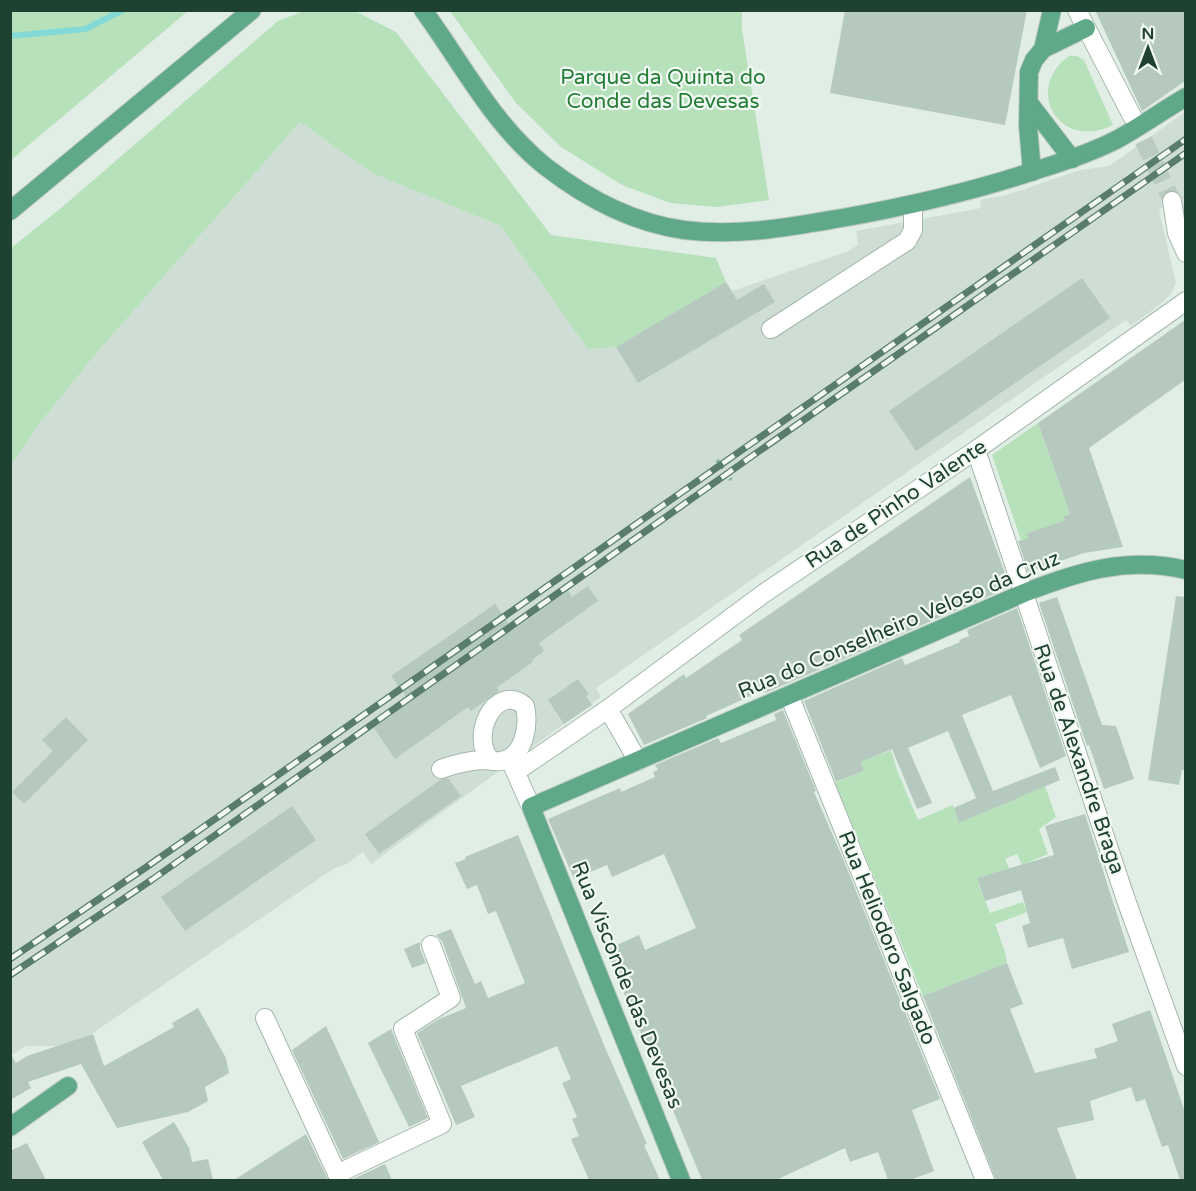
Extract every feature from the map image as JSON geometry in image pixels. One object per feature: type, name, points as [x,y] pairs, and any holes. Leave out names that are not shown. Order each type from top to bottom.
[{"type":"main road","points":[[10,211],[252,10]]},
{"type":"main road","points":[[423,10],[497,116],[518,141],[545,166],[607,206],[636,219],[684,230],[748,233],[913,205],[976,190],[1072,159],[1115,140],[1185,97]]},
{"type":"main road","points":[[1043,49],[1052,10]]},
{"type":"main road","points":[[1032,172],[1028,126],[1029,72],[1034,60],[1043,49],[1086,28]]},
{"type":"main road","points":[[1029,103],[1072,159]]},
{"type":"main road","name":"Rua do Conselheiro Veloso da Cruz","points":[[531,807],[1024,593],[1071,575],[1122,565],[1165,565],[1185,570]]},
{"type":"main road","name":"Rua Visconde das Devesas","points":[[531,807],[681,1180]]},
{"type":"main road","points":[[10,1127],[68,1086]]},
{"type":"street","points":[[1077,10],[1132,116]]},
{"type":"street","points":[[1172,201],[1178,233],[1185,253]]},
{"type":"street","points":[[771,329],[907,241],[913,230],[913,205]]},
{"type":"street","name":"Rua de Pinho Valente","points":[[506,763],[608,709],[763,594],[976,450],[1185,301]]},
{"type":"street","name":"Rua de Alexandre Braga","points":[[976,450],[1126,900],[1185,1066]]},
{"type":"street","name":"Rua Heliodoro Salgado","points":[[789,695],[985,1180]]},
{"type":"street","points":[[608,709],[638,761]]},
{"type":"street","points":[[441,769],[460,762],[506,763],[531,807]]},
{"type":"street","points":[[265,1018],[338,1177],[442,1124],[403,1029],[451,998],[431,945]]},
{"type":"path","points":[[717,460],[730,480]]},
{"type":"shaded area","points":[[1185,112],[1185,232],[1178,201],[1182,195],[1179,195],[1159,210],[1176,283],[1171,294],[1162,303],[1131,326],[1126,320],[596,688],[601,697],[371,864],[363,852],[348,863],[333,869],[74,1046],[26,1046],[11,1055],[11,465],[39,424],[99,350],[300,122],[372,173],[501,226],[589,349],[616,347],[726,282],[732,291],[846,252],[858,245],[856,231],[981,208],[980,200],[1007,195],[1080,170],[1109,166]]},
{"type":"green space","points":[[11,10],[188,10],[188,11],[11,160]]},
{"type":"green space","points":[[304,11],[355,11],[396,32],[551,235],[716,258],[726,282],[616,347],[588,349],[501,226],[372,173],[300,122],[99,350],[39,424],[11,465],[11,248],[61,208],[278,21]]},
{"type":"green space","name":"Parque da Quinta do Conde das Devesas","points":[[450,11],[742,11],[742,29],[769,200],[716,207],[670,203],[622,185],[561,147],[516,103]]},
{"type":"green space","points":[[1069,56],[1077,56],[1084,60],[1113,125],[1094,131],[1077,130],[1063,124],[1054,113],[1048,99],[1049,84],[1055,70]]},
{"type":"green space","points":[[1038,423],[1070,514],[1064,517],[1065,520],[1027,534],[1028,538],[1021,540],[992,455]]},
{"type":"green space","points":[[891,750],[918,820],[953,805],[959,823],[1045,786],[1056,817],[1039,829],[1048,854],[1022,865],[1017,854],[1005,859],[1010,870],[978,883],[990,913],[1023,902],[1027,912],[995,924],[1007,963],[923,996],[835,783],[864,771],[861,762]]},
{"type":"building","points":[[845,10],[1027,10],[1005,125],[830,93]]},
{"type":"building","points":[[1095,10],[1185,10],[1185,81],[1142,111]]},
{"type":"building","points":[[1082,278],[1110,318],[916,451],[889,411]]},
{"type":"building","points":[[726,282],[737,300],[764,284],[775,302],[638,383],[616,347]]},
{"type":"building","points":[[1185,320],[1185,380],[1089,448],[1123,547],[1084,553],[1028,572],[1018,541],[1028,538],[1026,534],[1065,520],[1063,517],[1070,514],[1038,423]]},
{"type":"building","points":[[970,477],[1010,587],[765,693],[764,690],[644,745],[628,714],[684,674],[686,678],[742,640],[739,635]]},
{"type":"building","points":[[588,586],[598,601],[539,643],[544,651],[532,660],[533,662],[497,687],[499,691],[471,711],[468,707],[395,759],[374,728],[410,702],[391,676],[495,604],[513,630],[568,591],[572,597]]},
{"type":"building","points":[[1176,596],[1185,597],[1185,770],[1182,770],[1179,785],[1148,780]]},
{"type":"building","points":[[1057,597],[1102,725],[1116,726],[1134,779],[1104,789],[1089,745],[1087,746],[1039,603]]},
{"type":"building","points":[[1017,608],[1066,756],[1040,768],[1011,695],[962,715],[993,791],[1055,767],[1060,780],[959,823],[954,808],[976,798],[948,731],[908,748],[932,803],[917,809],[892,749],[861,762],[864,771],[836,782],[804,701],[902,658],[905,665],[960,642],[959,640],[969,636],[967,630]]},
{"type":"building","points":[[578,679],[589,694],[586,696],[592,705],[564,724],[548,700]]},
{"type":"building","points":[[783,710],[816,791],[814,792],[940,1099],[912,1110],[934,1171],[910,1180],[888,1180],[878,1152],[850,1162],[845,1148],[776,1180],[702,1180],[606,950],[639,935],[645,950],[696,928],[664,854],[612,877],[607,865],[574,879],[548,819],[620,788],[621,792],[655,777],[653,772],[658,770],[655,765],[718,738],[721,743],[776,720],[774,714]]},
{"type":"building","points":[[66,717],[88,740],[24,804],[12,792],[53,751],[42,740]]},
{"type":"building","points":[[448,778],[461,796],[379,854],[365,834],[440,780]]},
{"type":"building","points":[[292,806],[316,840],[185,931],[161,897]]},
{"type":"building","points":[[1085,814],[1129,952],[1072,969],[1063,938],[1028,948],[1022,926],[1030,923],[1021,890],[985,901],[977,878],[1054,855],[1045,826]]},
{"type":"building","points":[[518,835],[660,1180],[589,1180],[571,1139],[579,1136],[572,1119],[577,1117],[562,1083],[571,1079],[557,1046],[461,1086],[475,1117],[456,1125],[417,1033],[439,1019],[466,1008],[442,941],[436,935],[451,929],[475,984],[481,981],[488,998],[525,983],[496,911],[488,914],[477,885],[467,889],[455,863]]},
{"type":"building","points":[[420,942],[420,949],[426,963],[412,968],[404,949]]},
{"type":"building","points":[[1007,963],[1023,1004],[1010,1009],[1035,1073],[1097,1058],[1094,1049],[1118,1041],[1112,1024],[1150,1010],[1185,1112],[1185,1180],[1180,1180],[1168,1145],[1162,1147],[1145,1099],[1136,1102],[1131,1087],[1090,1101],[1094,1120],[1057,1128],[1077,1180],[996,1180],[923,996]]},
{"type":"building","points":[[198,1008],[226,1058],[229,1073],[205,1087],[208,1101],[188,1112],[117,1128],[81,1064],[28,1082],[31,1088],[10,1100],[10,1053],[16,1063],[27,1056],[93,1034],[104,1066],[174,1027],[172,1023]]},
{"type":"building","points":[[326,1026],[379,1142],[343,1159],[292,1050]]},
{"type":"building","points":[[391,1029],[428,1118],[409,1127],[368,1043]]},
{"type":"building","points":[[174,1122],[189,1148],[192,1162],[208,1159],[213,1180],[163,1180],[142,1142]]},
{"type":"building","points":[[306,1134],[328,1180],[234,1180]]},
{"type":"building","points":[[27,1143],[46,1180],[10,1180],[10,1151]]},
{"type":"building","points":[[385,1164],[392,1180],[351,1180]]},
{"type":"waterway","points":[[10,36],[86,29],[123,10]]},
{"type":"tunnel","points":[[1132,116],[1172,201]]},
{"type":"railway","points":[[10,959],[145,868],[1186,139]]},
{"type":"railway","points":[[10,975],[153,879],[1186,153]]}]
